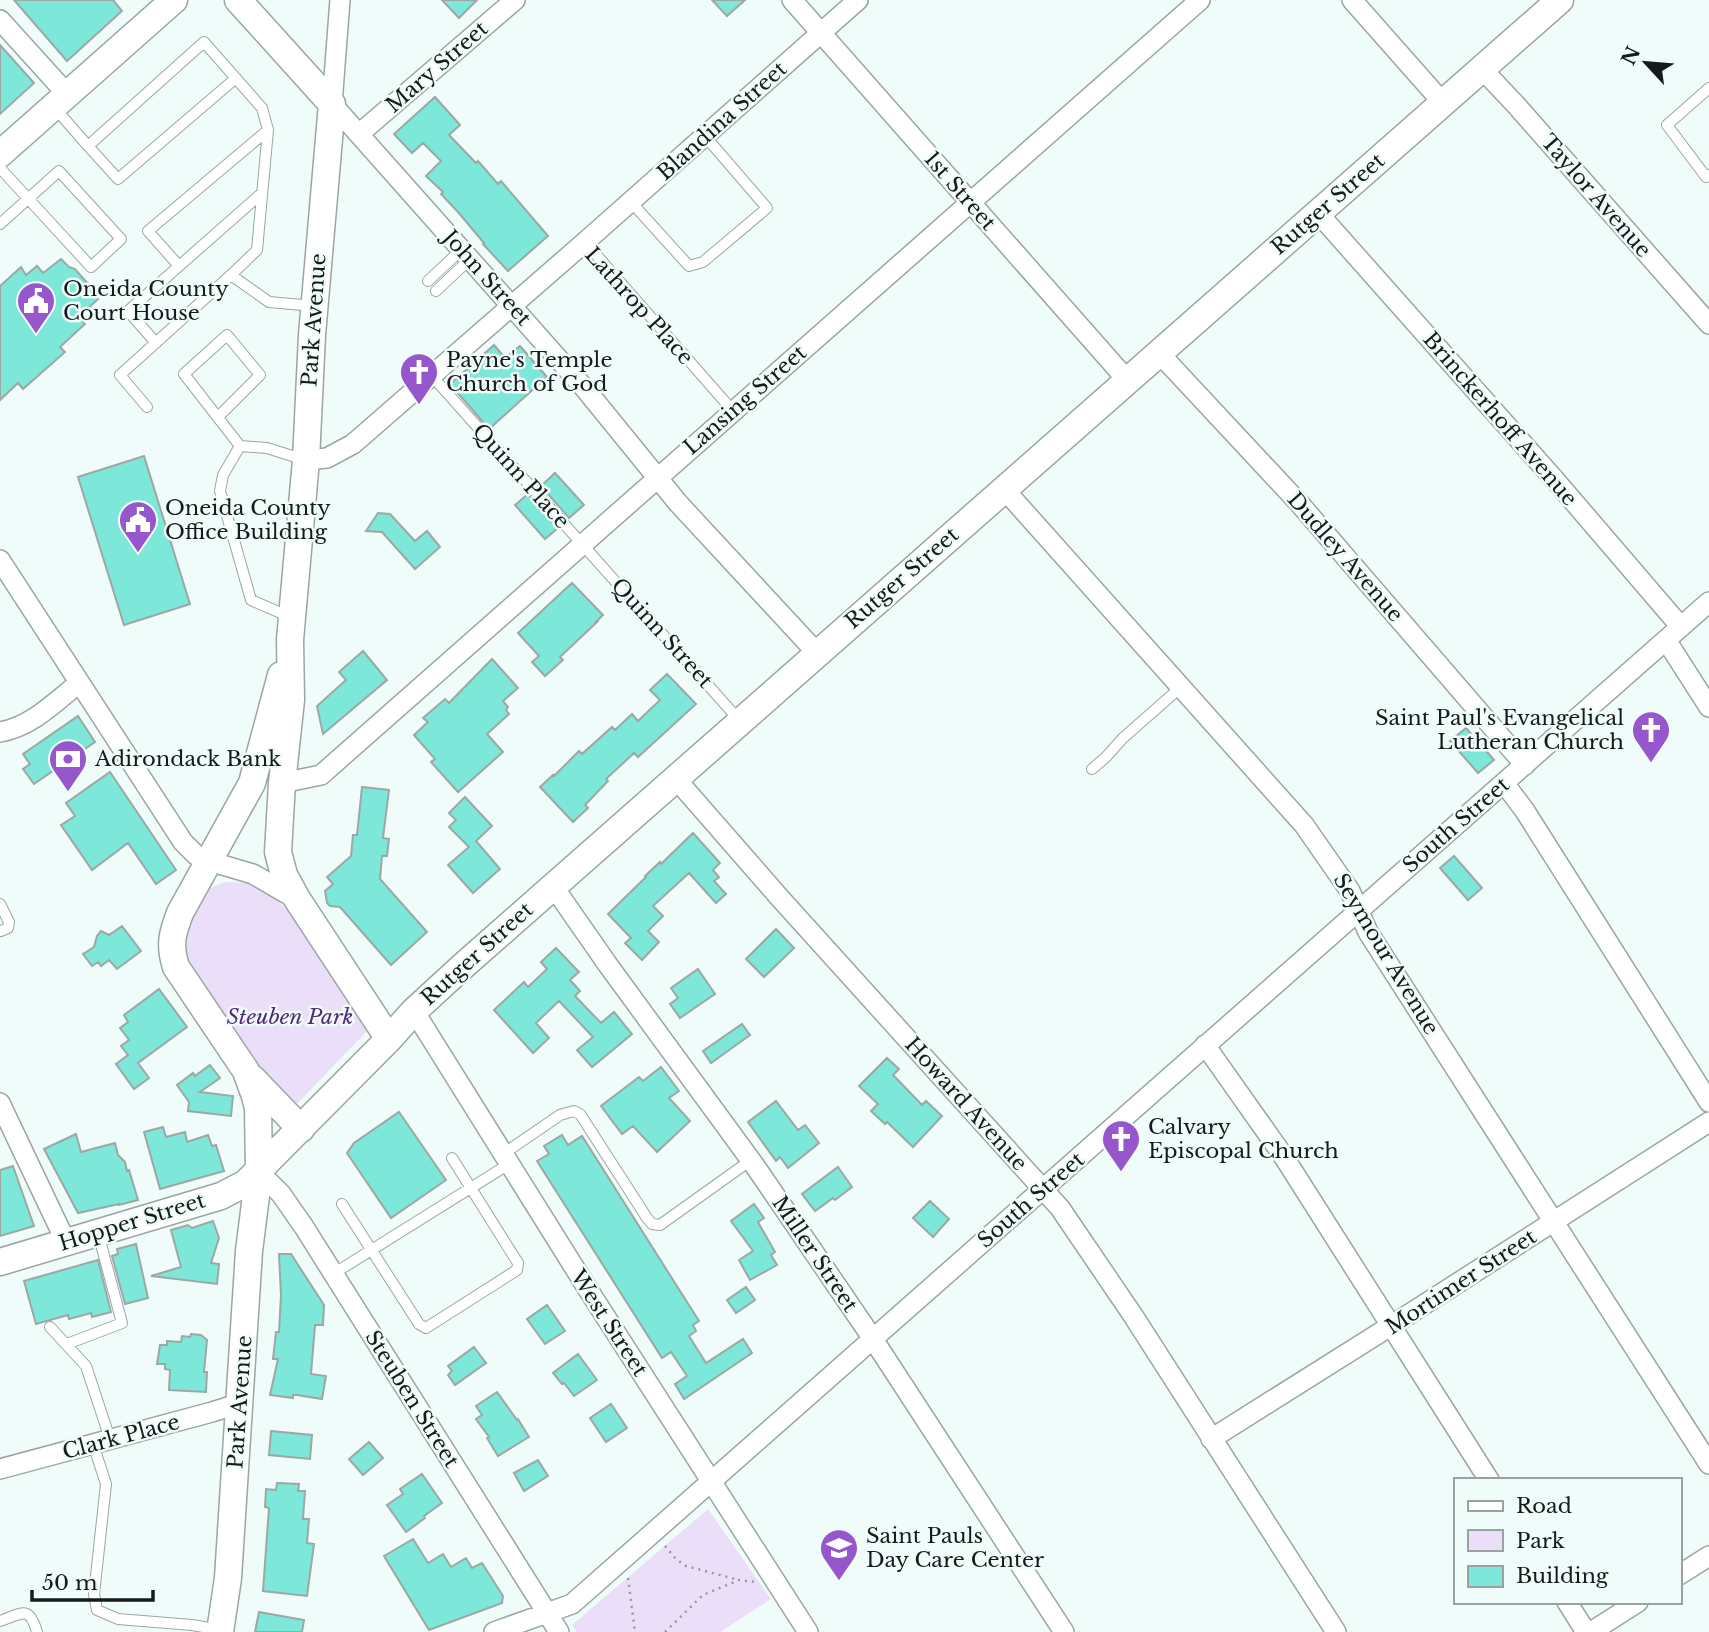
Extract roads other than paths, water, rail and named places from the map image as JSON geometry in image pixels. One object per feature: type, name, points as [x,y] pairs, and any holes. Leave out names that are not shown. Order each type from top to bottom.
[{"type":"street","points":[[0,155],[174,0]]},
{"type":"street","name":"John Street","points":[[238,0],[586,390],[678,503],[817,653]]},
{"type":"street","name":"Park Avenue","points":[[297,899],[284,874],[278,852],[291,699],[291,629],[306,460],[314,306],[340,0]]},
{"type":"street","name":"Mary Street","points":[[359,134],[515,0]]},
{"type":"street","name":"1st Street","points":[[792,0],[1128,381]]},
{"type":"street","name":"Blandina Street","points":[[585,242],[858,0]]},
{"type":"street","name":"Lansing Street","points":[[282,783],[321,775],[1200,0]]},
{"type":"street","points":[[1352,0],[1443,103]]},
{"type":"street","name":"Rutger Street","points":[[259,1172],[414,1012],[553,886],[1560,0]]},
{"type":"street","points":[[0,20],[60,100]]},
{"type":"street","name":"Taylor Avenue","points":[[1482,69],[1709,324]]},
{"type":"street","name":"Brinckerhoff Avenue","points":[[1318,213],[1555,480],[1674,633],[1709,706]]},
{"type":"street","name":"Lathrop Place","points":[[512,306],[585,242]]},
{"type":"street","points":[[306,460],[327,458],[353,444],[512,306]]},
{"type":"street","name":"Dudley Avenue","points":[[1160,354],[1299,503],[1525,765]]},
{"type":"street","name":"Seymour Avenue","points":[[1004,489],[1304,825],[1350,891],[1368,932],[1709,1464]]},
{"type":"street","points":[[0,560],[6,579],[79,683],[183,842],[196,855],[253,874],[297,899],[389,1039]]},
{"type":"street","name":"South Street","points":[[494,1632],[572,1604],[1709,602]]},
{"type":"street","name":"Park Avenue","points":[[209,861],[252,783],[291,629]]},
{"type":"street","points":[[0,732],[13,730],[38,716],[79,683]]},
{"type":"street","name":"Howard Avenue","points":[[676,779],[1060,1208],[1134,1317],[1336,1632]]},
{"type":"street","points":[[1504,783],[1525,811],[1709,1102]]},
{"type":"street","points":[[209,861],[180,913],[172,935],[172,954],[176,967],[246,1072],[301,1129]]},
{"type":"street","name":"Miller Street","points":[[553,886],[751,1160],[873,1339],[1064,1632]]},
{"type":"street","name":"West Street","points":[[414,1012],[808,1632]]},
{"type":"street","points":[[1205,1045],[1282,1154],[1488,1478]]},
{"type":"street","points":[[246,1072],[258,1108],[259,1172]]},
{"type":"street","points":[[0,1103],[66,1242]]},
{"type":"street","name":"Mortimer Street","points":[[1211,1439],[1709,1122]]},
{"type":"street","name":"Park Avenue","points":[[220,1631],[228,1578],[249,1251],[259,1172]]},
{"type":"street","name":"Hopper Street","points":[[0,1262],[221,1196],[246,1183],[259,1172]]},
{"type":"street","name":"Steuben Street","points":[[259,1172],[281,1194],[304,1227],[559,1632]]},
{"type":"street","name":"Clark Place","points":[[0,1469],[241,1403]]},
{"type":"street","points":[[1681,1574],[1709,1556]]},
{"type":"street","points":[[1568,1604],[1589,1632],[1634,1604]]},
{"type":"lane","points":[[88,146],[204,42],[262,108],[268,130],[257,250],[120,375],[148,407]]},
{"type":"lane","points":[[60,100],[88,146],[118,179],[236,78]]},
{"type":"lane","points":[[1709,88],[1667,125],[1706,177],[1709,176]]},
{"type":"lane","points":[[179,266],[148,232],[268,130]]},
{"type":"lane","points":[[631,202],[689,266],[703,262],[767,208],[705,136]]},
{"type":"lane","points":[[0,168],[29,199],[91,267],[121,239],[59,171],[29,199],[0,224]]},
{"type":"lane","points":[[156,343],[128,311],[262,193]]},
{"type":"lane","name":"Lathrop Place","points":[[585,242],[733,411]]},
{"type":"lane","points":[[428,281],[466,255]]},
{"type":"lane","points":[[436,291],[466,255]]},
{"type":"lane","points":[[231,275],[269,302],[314,306]]},
{"type":"lane","points":[[218,417],[260,375],[227,335],[184,374],[240,446],[267,448],[306,460]]},
{"type":"lane","name":"Quinn Place","points":[[432,376],[583,545]]},
{"type":"lane","points":[[240,446],[223,475],[220,491],[237,555],[251,600],[291,629]]},
{"type":"lane","name":"Quinn Street","points":[[583,545],[741,721]]},
{"type":"lane","points":[[1092,769],[1181,687]]},
{"type":"lane","points":[[0,904],[9,922],[8,928],[0,932]]},
{"type":"lane","points":[[333,1274],[471,1188],[560,1115],[574,1111],[580,1114],[652,1224],[660,1225],[751,1160]]},
{"type":"lane","points":[[342,1204],[419,1325],[426,1328],[517,1270],[518,1264],[452,1158]]},
{"type":"lane","points":[[66,1344],[122,1324],[97,1232]]},
{"type":"lane","points":[[50,1326],[86,1366],[102,1442],[106,1484],[94,1594],[97,1610],[118,1619],[192,1625],[220,1631]]},
{"type":"lane","points":[[0,1621],[22,1613],[28,1614],[37,1632]]},
{"type":"place","name":"Oneida County Court House","points":[[36,335]]},
{"type":"place","name":"Payne's Temple Church of God","points":[[419,406]]},
{"type":"place","name":"Oneida County Office Building","points":[[138,554]]},
{"type":"place","name":"Saint Paul's Evangelical Lutheran Church","points":[[1651,764]]},
{"type":"place","name":"Adirondack Bank","points":[[68,793]]},
{"type":"place","name":"Calvary Episcopal Church","points":[[1121,1173]]},
{"type":"place","name":"Saint Pauls Day Care Center","points":[[839,1582]]},
{"type":"park label","name":"Steuben Park","points":[[290,1017]]}]
